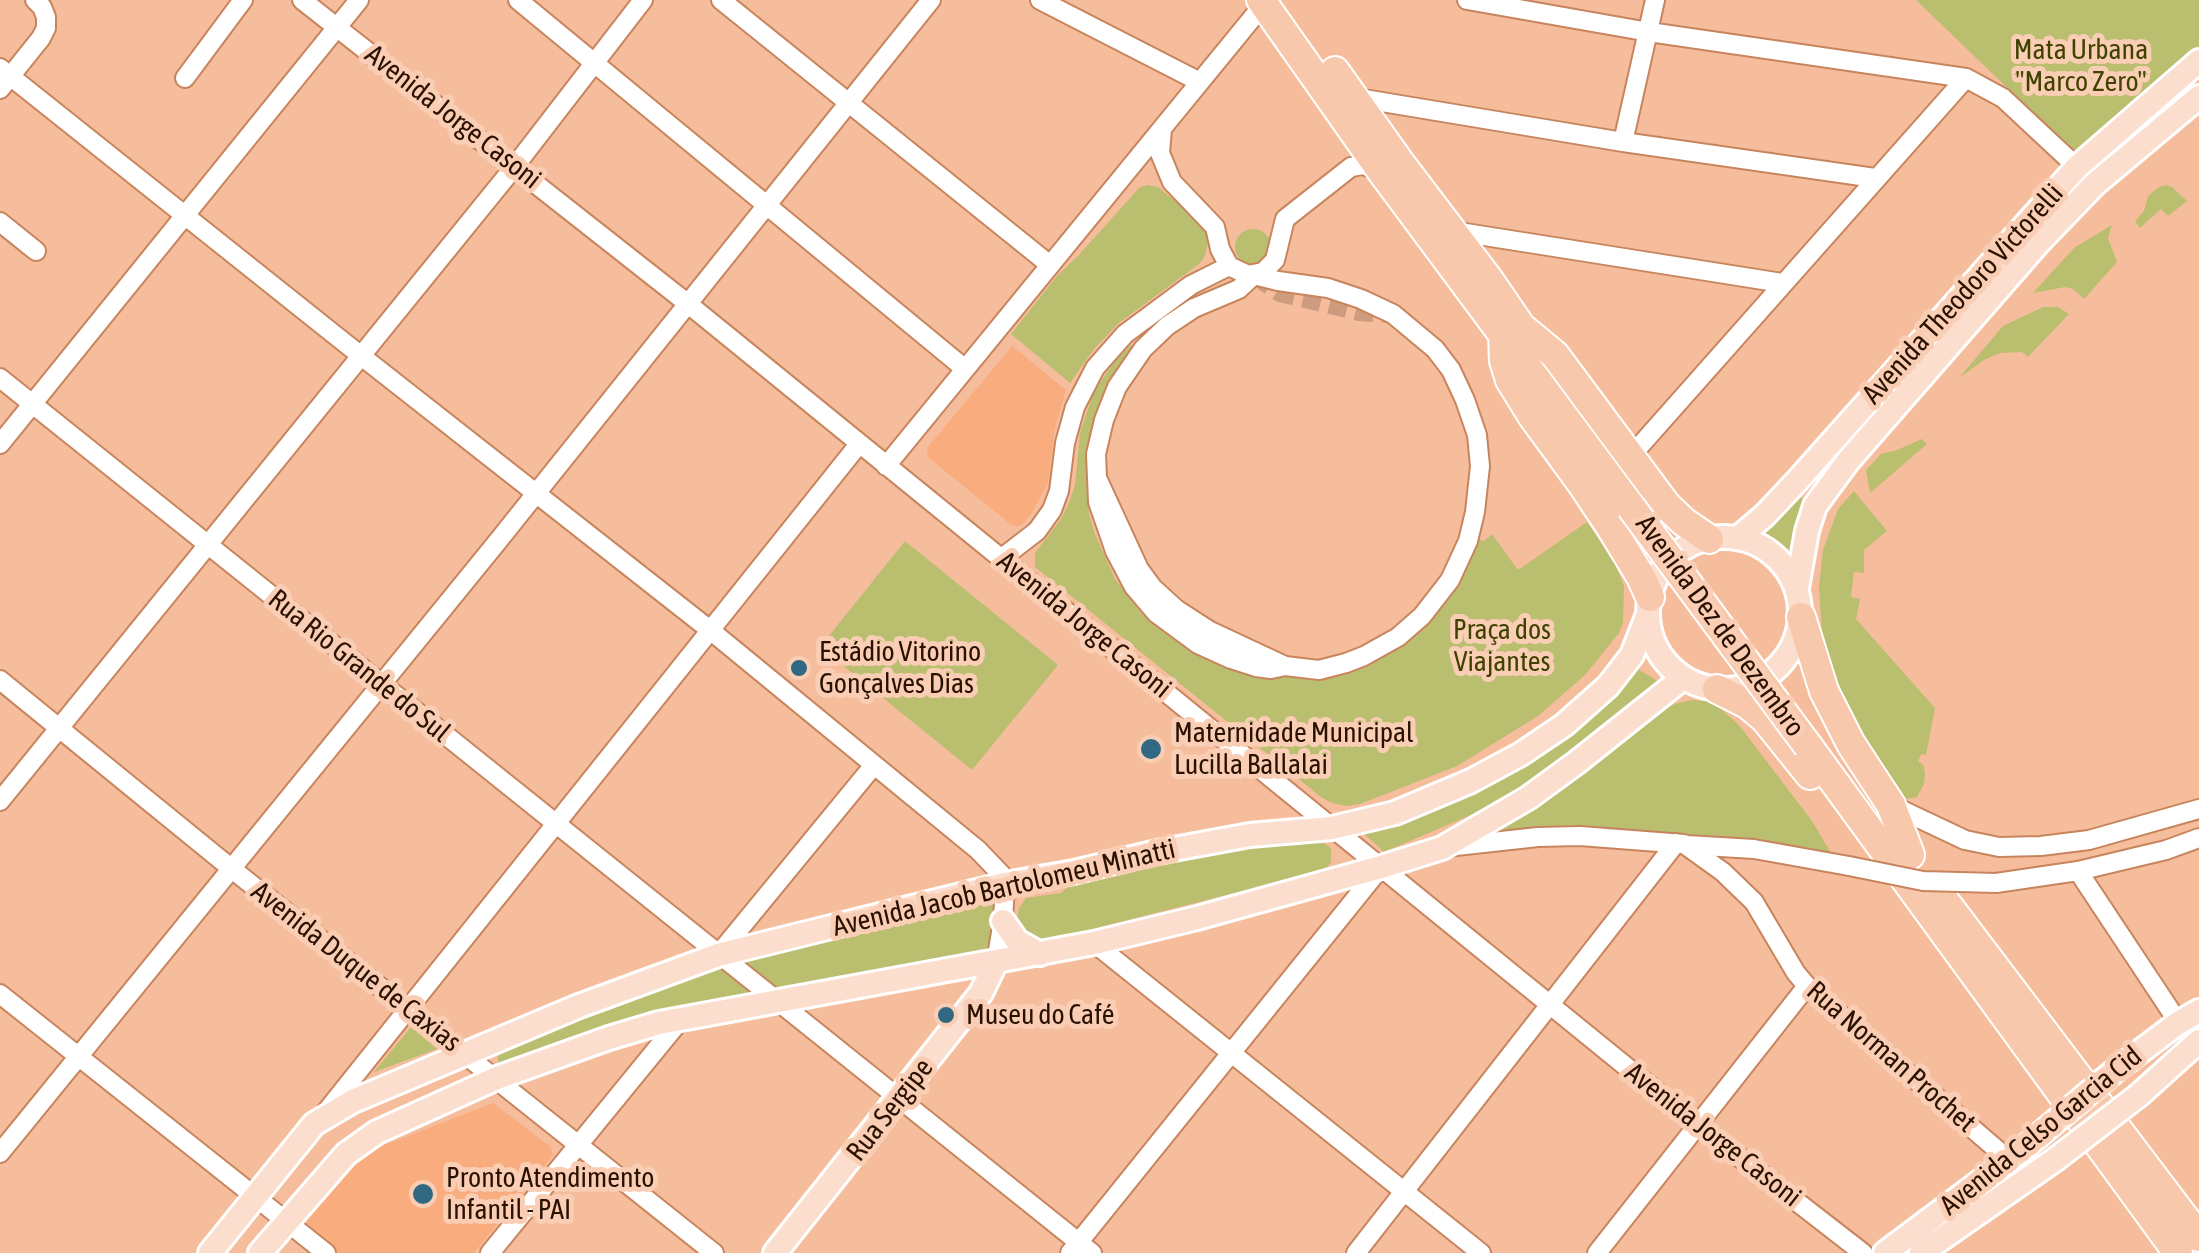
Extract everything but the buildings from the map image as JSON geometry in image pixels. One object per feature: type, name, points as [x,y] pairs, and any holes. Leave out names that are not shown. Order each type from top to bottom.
[{"type":"highway","name":"Avenida Dez de Dezembro","points":[[1269,1],[1352,96],[1453,231],[1511,330]]},
{"type":"highway","name":"Avenida Dez de Dezembro","points":[[1269,1],[1382,172],[1511,330],[1816,741],[2178,1253]]},
{"type":"highway","points":[[1649,606],[1641,577],[1610,526],[1510,380],[1504,362],[1511,330],[1555,355],[1667,506],[1708,539]]},
{"type":"highway","points":[[1800,617],[1824,690],[1851,744],[1890,805],[1906,865]]},
{"type":"highway","points":[[1717,690],[1747,704],[1765,719],[1832,805],[1875,852],[1906,865]]},
{"type":"highway","name":"Avenida Dez de Dezembro","points":[[1906,865],[2199,1237]]},
{"type":"main road","name":"Avenida Theodoro Victorelli","points":[[1738,538],[1797,481],[2077,167],[2199,62]]},
{"type":"main road","name":"Avenida Theodoro Victorelli","points":[[1796,588],[1814,506],[1848,461],[2094,184],[2199,97]]},
{"type":"main road","points":[[1738,538],[1768,550],[1790,574],[1800,617],[1798,634],[1780,665],[1767,676],[1752,684],[1717,690],[1699,686],[1668,666],[1650,632],[1649,606],[1656,581],[1677,554],[1708,539],[1738,538]]},
{"type":"main road","name":"Avenida Jacob Bartolomeu Minatti","points":[[314,1124],[353,1102],[580,1006],[718,954],[1005,884],[1152,853],[1250,835],[1332,828],[1394,813],[1471,781],[1564,725],[1608,686],[1632,654],[1649,606]]},
{"type":"main road","points":[[260,1253],[346,1154],[376,1132],[497,1078],[610,1038],[682,1018],[1094,942],[1197,918],[1442,848],[1528,798],[1683,678]]},
{"type":"main road","points":[[1004,920],[1017,941],[1040,954]]},
{"type":"main road","name":"Rua Sergipe","points":[[776,1253],[981,993],[996,962]]},
{"type":"main road","name":"Avenida Celso Garcia Cid","points":[[1886,1253],[2010,1160],[2126,1062],[2189,1017]]},
{"type":"main road","name":"Avenida Celso Garcia Cid","points":[[1921,1253],[2056,1159],[2196,1044]]},
{"type":"main road","points":[[2126,1062],[2148,1060],[2153,1072],[2144,1090]]},
{"type":"main road","points":[[210,1253],[314,1124]]},
{"type":"street","points":[[34,0],[42,7],[46,28],[4,78],[185,215],[710,630],[978,850],[1002,874],[1005,884],[1004,920],[996,962]]},
{"type":"street","points":[[185,78],[243,0]]},
{"type":"street","name":"Avenida Jorge Casoni","points":[[302,0],[687,303],[1550,1006],[1863,1253]]},
{"type":"street","points":[[0,444],[359,0]]},
{"type":"street","points":[[518,0],[964,368]]},
{"type":"street","points":[[0,801],[515,166],[643,0]]},
{"type":"street","points":[[721,0],[1050,265]]},
{"type":"street","points":[[0,1154],[931,0]]},
{"type":"street","points":[[1040,0],[1200,82]]},
{"type":"street","points":[[1467,0],[1649,32],[1966,78],[2003,98],[2094,184]]},
{"type":"street","points":[[1623,142],[1655,0]]},
{"type":"street","points":[[886,466],[1269,1]]},
{"type":"street","points":[[1630,456],[1966,78]]},
{"type":"street","points":[[1352,96],[1623,142],[1875,178]]},
{"type":"street","points":[[1162,129],[1160,154],[1167,174],[1215,227],[1220,249],[1230,266],[1241,274],[1254,275],[1328,288],[1392,314],[1436,349],[1465,400],[1476,435],[1476,512],[1450,580],[1433,604],[1398,637],[1364,656],[1334,668],[1285,666],[1210,632],[1161,596],[1133,560],[1098,480],[1096,454],[1117,387],[1154,337],[1180,316],[1239,289],[1254,275],[1270,267],[1284,219],[1351,167],[1363,165],[1382,172]]},
{"type":"street","points":[[0,222],[36,252]]},
{"type":"street","points":[[1453,231],[1782,283]]},
{"type":"street","points":[[1002,558],[1037,531],[1052,510],[1075,408],[1095,368],[1125,334],[1191,285],[1230,266]]},
{"type":"street","name":"Rua Rio Grande do Sul","points":[[0,378],[1080,1249]]},
{"type":"street","points":[[314,1124],[860,444]]},
{"type":"street","name":"Avenida Duque de Caxias","points":[[0,680],[714,1253]]},
{"type":"street","points":[[718,954],[874,765]]},
{"type":"street","points":[[1890,805],[1965,840],[1999,848],[2089,840],[2199,809]]},
{"type":"street","points":[[1442,848],[1580,836],[1754,849],[1922,881],[1996,883],[2078,872],[2199,838]]},
{"type":"street","points":[[1356,1253],[1680,844]]},
{"type":"street","name":"Rua Norman Prochet","points":[[1680,844],[1724,872],[1754,902],[1796,973],[1808,986],[2010,1160],[2023,1182]]},
{"type":"street","points":[[1080,1249],[1230,1052],[1381,867]]},
{"type":"street","points":[[2078,872],[2189,1017],[2196,1044]]},
{"type":"street","points":[[1094,942],[1481,1253]]},
{"type":"street","points":[[1597,1253],[1808,986]]},
{"type":"street","points":[[0,994],[326,1253]]},
{"type":"street","points":[[490,1253],[682,1018]]},
{"type":"shaded area","points":[[1012,346],[1066,390],[1055,428],[1048,483],[1032,513],[1017,527],[927,453],[927,448]]},
{"type":"shaded area","name":"Pronto Atendimento Infantil - PAI","points":[[493,1103],[551,1147],[553,1155],[474,1253],[339,1253],[306,1224],[307,1216],[343,1172],[369,1151]]},
{"type":"green space","name":"Mata Urbana \"Marco Zero\"","points":[[1916,0],[2199,0],[2199,52],[2079,157]]},
{"type":"green space","points":[[2166,185],[2187,201],[2168,216],[2161,209],[2140,228],[2135,221],[2144,211],[2148,196]]},
{"type":"green space","points":[[1140,187],[1158,187],[1203,224],[1208,240],[1205,256],[1119,323],[1070,383],[1011,334],[1057,276]]},
{"type":"green space","points":[[2112,225],[2108,238],[2117,262],[2084,299],[2065,287],[2033,293],[2074,248]]},
{"type":"green space","points":[[1253,229],[1266,234],[1271,247],[1266,260],[1253,265],[1240,260],[1235,247],[1240,234]]},
{"type":"green space","points":[[2043,307],[2058,307],[2069,314],[2028,357],[2022,352],[2000,353],[1959,378],[2003,326]]},
{"type":"green space","name":"Praça dos Viajantes","points":[[1131,345],[1134,349],[1097,418],[1087,467],[1089,514],[1115,579],[1142,614],[1192,650],[1221,664],[1302,673],[1388,646],[1475,538],[1484,541],[1492,534],[1518,570],[1587,522],[1615,564],[1624,586],[1619,633],[1585,675],[1538,716],[1457,766],[1360,804],[1346,806],[1321,797],[1035,567],[1035,553],[1069,503],[1075,485],[1080,433],[1094,391]]},
{"type":"green space","points":[[1922,439],[1927,444],[1870,493],[1866,470],[1881,454]]},
{"type":"green space","points":[[1854,491],[1887,531],[1864,550],[1864,573],[1854,572],[1851,597],[1860,599],[1856,619],[1935,708],[1926,755],[1921,754],[1918,762],[1923,764],[1924,784],[1917,797],[1907,799],[1875,761],[1848,711],[1822,633],[1819,587],[1823,550],[1838,509]]},
{"type":"green space","points":[[1800,495],[1803,501],[1795,561],[1782,546],[1759,532]]},
{"type":"green space","points":[[905,541],[1058,665],[972,770],[820,647]]},
{"type":"green space","points":[[1636,668],[1659,682],[1588,740],[1499,803],[1384,852],[1360,830],[1457,798]]},
{"type":"green space","points":[[1692,700],[1719,707],[1739,725],[1812,821],[1831,853],[1556,828],[1493,833],[1663,707]]},
{"type":"green space","points":[[1303,838],[1319,840],[1331,848],[1331,862],[1325,870],[1037,943],[1032,943],[1016,923],[1026,898],[1061,893],[1073,882]]},
{"type":"green space","points":[[999,894],[990,953],[784,993],[738,956]]},
{"type":"green space","points":[[713,967],[725,970],[749,988],[748,998],[499,1065],[498,1053],[506,1046]]},
{"type":"green space","points":[[411,1027],[437,1049],[374,1072]]},
{"type":"tunnel","points":[[1255,276],[1280,293],[1359,312],[1391,314]]},
{"type":"place","name":"Estádio Vitorino Gonçalves Dias","points":[[799,668]]},
{"type":"place","name":"Maternidade Municipal Lucilla Ballalai","points":[[1151,749]]},
{"type":"place","name":"Museu do Café","points":[[946,1015]]},
{"type":"place","name":"Pronto Atendimento Infantil - PAI","points":[[423,1194]]}]
